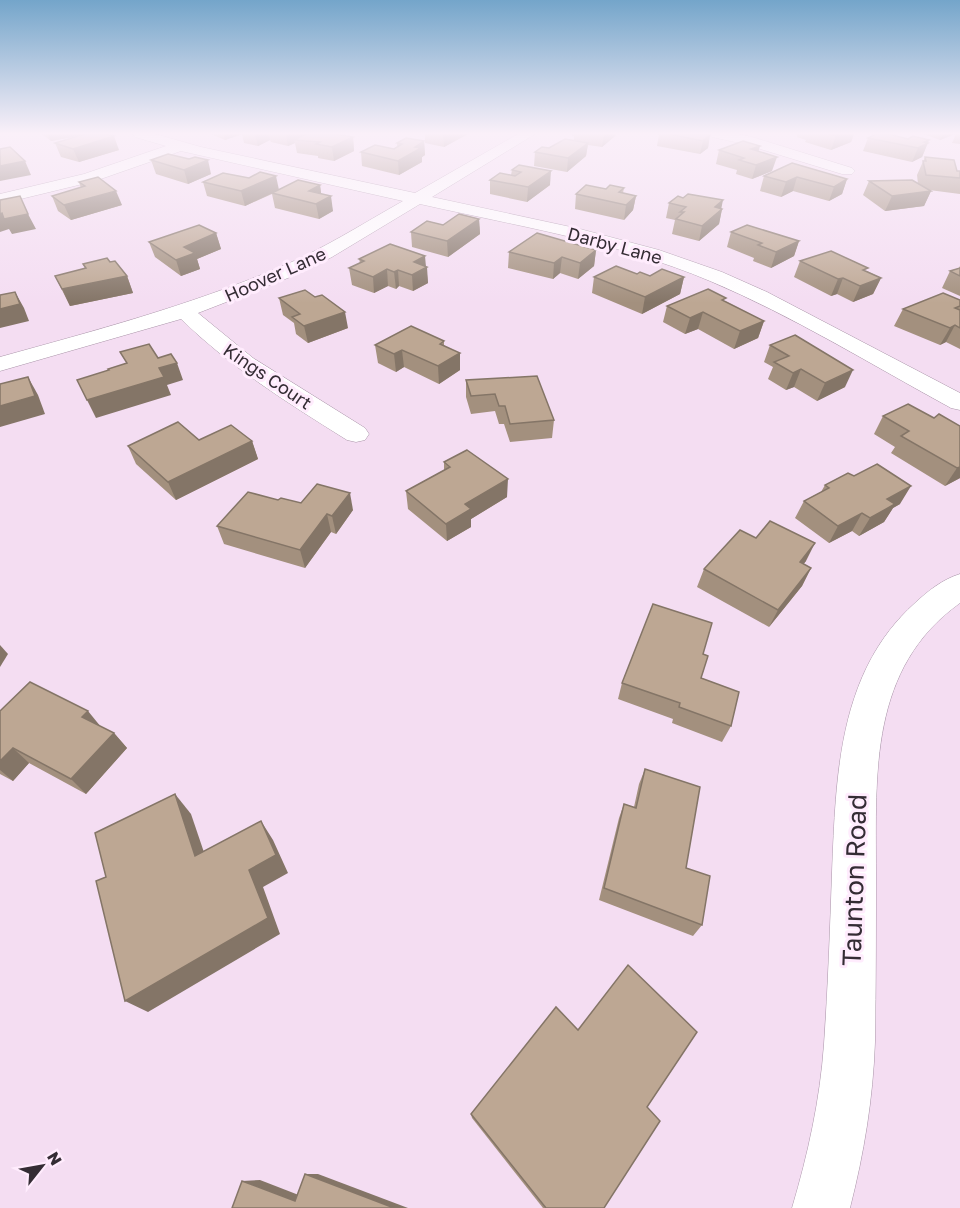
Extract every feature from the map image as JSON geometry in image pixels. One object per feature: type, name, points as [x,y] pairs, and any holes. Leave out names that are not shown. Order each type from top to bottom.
[{"type":"street","points":[[0,199],[36,190]]},
{"type":"street","name":"Darby Lane","points":[[378,190],[600,239],[697,269],[778,304],[960,403]]},
{"type":"street","name":"Hoover Lane","points":[[0,364],[185,312],[253,286],[310,261],[433,190]]},
{"type":"street","name":"Kings Court","points":[[185,312],[222,347],[261,375],[356,434]]},
{"type":"street","name":"Taunton Road","points":[[821,1208],[833,1166],[845,1102],[849,1042],[856,787],[862,734],[875,689],[900,640],[934,602],[960,585]]},
{"type":"building","points":[[71,190],[116,191],[64,205],[52,196]]},
{"type":"building","points":[[277,190],[310,190],[331,196],[316,204],[272,193]]},
{"type":"building","points":[[580,190],[621,190],[619,192],[636,196],[626,205],[576,194]]},
{"type":"building","points":[[883,190],[931,191],[892,196]]},
{"type":"building","points":[[688,194],[723,200],[715,207],[722,209],[702,226],[676,219],[686,207],[669,203],[678,196],[683,198]]},
{"type":"building","points":[[20,196],[28,214],[4,219],[2,213],[0,214],[0,200]]},
{"type":"building","points":[[459,214],[479,219],[447,241],[411,232],[427,221],[443,225]]},
{"type":"building","points":[[199,225],[216,233],[184,247],[195,253],[176,260],[149,242]]},
{"type":"building","points":[[747,225],[799,241],[776,252],[758,245],[762,243],[731,232]]},
{"type":"building","points":[[537,233],[596,250],[580,263],[562,257],[554,263],[509,252]]},
{"type":"building","points":[[390,244],[425,256],[414,262],[427,267],[412,275],[387,269],[373,277],[349,268],[364,261],[359,259]]},
{"type":"building","points":[[831,251],[868,268],[863,270],[881,278],[860,286],[843,278],[838,279],[800,261]]},
{"type":"building","points":[[107,258],[110,262],[115,261],[127,276],[62,289],[55,276],[86,268],[83,264]]},
{"type":"building","points":[[616,266],[637,274],[640,272],[650,276],[662,269],[684,277],[645,297],[594,277]]},
{"type":"building","points":[[960,268],[960,276],[950,271]]},
{"type":"building","points":[[708,289],[726,298],[722,300],[764,321],[740,331],[703,312],[690,318],[667,306]]},
{"type":"building","points":[[305,290],[315,297],[322,295],[345,312],[304,326],[292,317],[300,314],[279,298]]},
{"type":"building","points":[[15,292],[20,304],[0,309],[0,295]]},
{"type":"building","points":[[943,293],[960,300],[960,306],[955,308],[960,310],[960,328],[955,325],[950,328],[903,309]]},
{"type":"building","points":[[411,326],[444,341],[440,344],[460,353],[438,366],[402,350],[394,354],[375,345]]},
{"type":"building","points":[[795,335],[853,370],[825,383],[801,369],[793,373],[774,362],[789,356],[770,345]]},
{"type":"building","points":[[149,344],[158,358],[171,354],[177,363],[159,368],[164,377],[87,400],[77,380],[127,363],[120,352]]},
{"type":"building","points":[[537,376],[554,420],[510,424],[505,406],[499,406],[495,394],[471,396],[466,380]]},
{"type":"building","points":[[28,377],[35,396],[0,406],[0,384]]},
{"type":"building","points":[[908,404],[934,418],[939,414],[960,426],[960,467],[957,468],[901,436],[909,431],[883,416]]},
{"type":"building","points":[[178,422],[199,440],[231,425],[252,441],[168,482],[128,446]]},
{"type":"building","points":[[467,450],[508,479],[465,504],[471,509],[446,524],[406,491],[450,467],[444,462]]},
{"type":"building","points":[[877,464],[911,486],[887,499],[895,504],[870,518],[862,513],[838,526],[804,501],[829,488],[825,485],[848,473],[854,476]]},
{"type":"building","points":[[317,484],[350,493],[332,516],[327,514],[300,550],[217,526],[248,492],[301,503]]},
{"type":"building","points":[[770,521],[815,543],[800,562],[811,568],[778,610],[704,569],[740,530],[756,538]]},
{"type":"building","points":[[653,604],[712,623],[703,654],[708,656],[701,678],[739,692],[731,726],[679,707],[680,703],[622,683]]},
{"type":"building","points":[[30,682],[88,711],[82,717],[114,733],[71,779],[13,748],[0,761],[0,711]]},
{"type":"building","points":[[645,769],[700,787],[686,868],[710,876],[702,925],[604,888],[624,804],[636,808]]},
{"type":"building","points":[[175,794],[195,856],[261,821],[276,855],[249,870],[268,918],[125,1001],[96,881],[106,877],[95,833]]},
{"type":"building","points":[[628,965],[697,1032],[647,1107],[660,1121],[604,1208],[546,1208],[471,1114],[556,1007],[578,1030]]},
{"type":"building","points":[[305,1174],[394,1208],[232,1208],[242,1181],[295,1201]]}]
